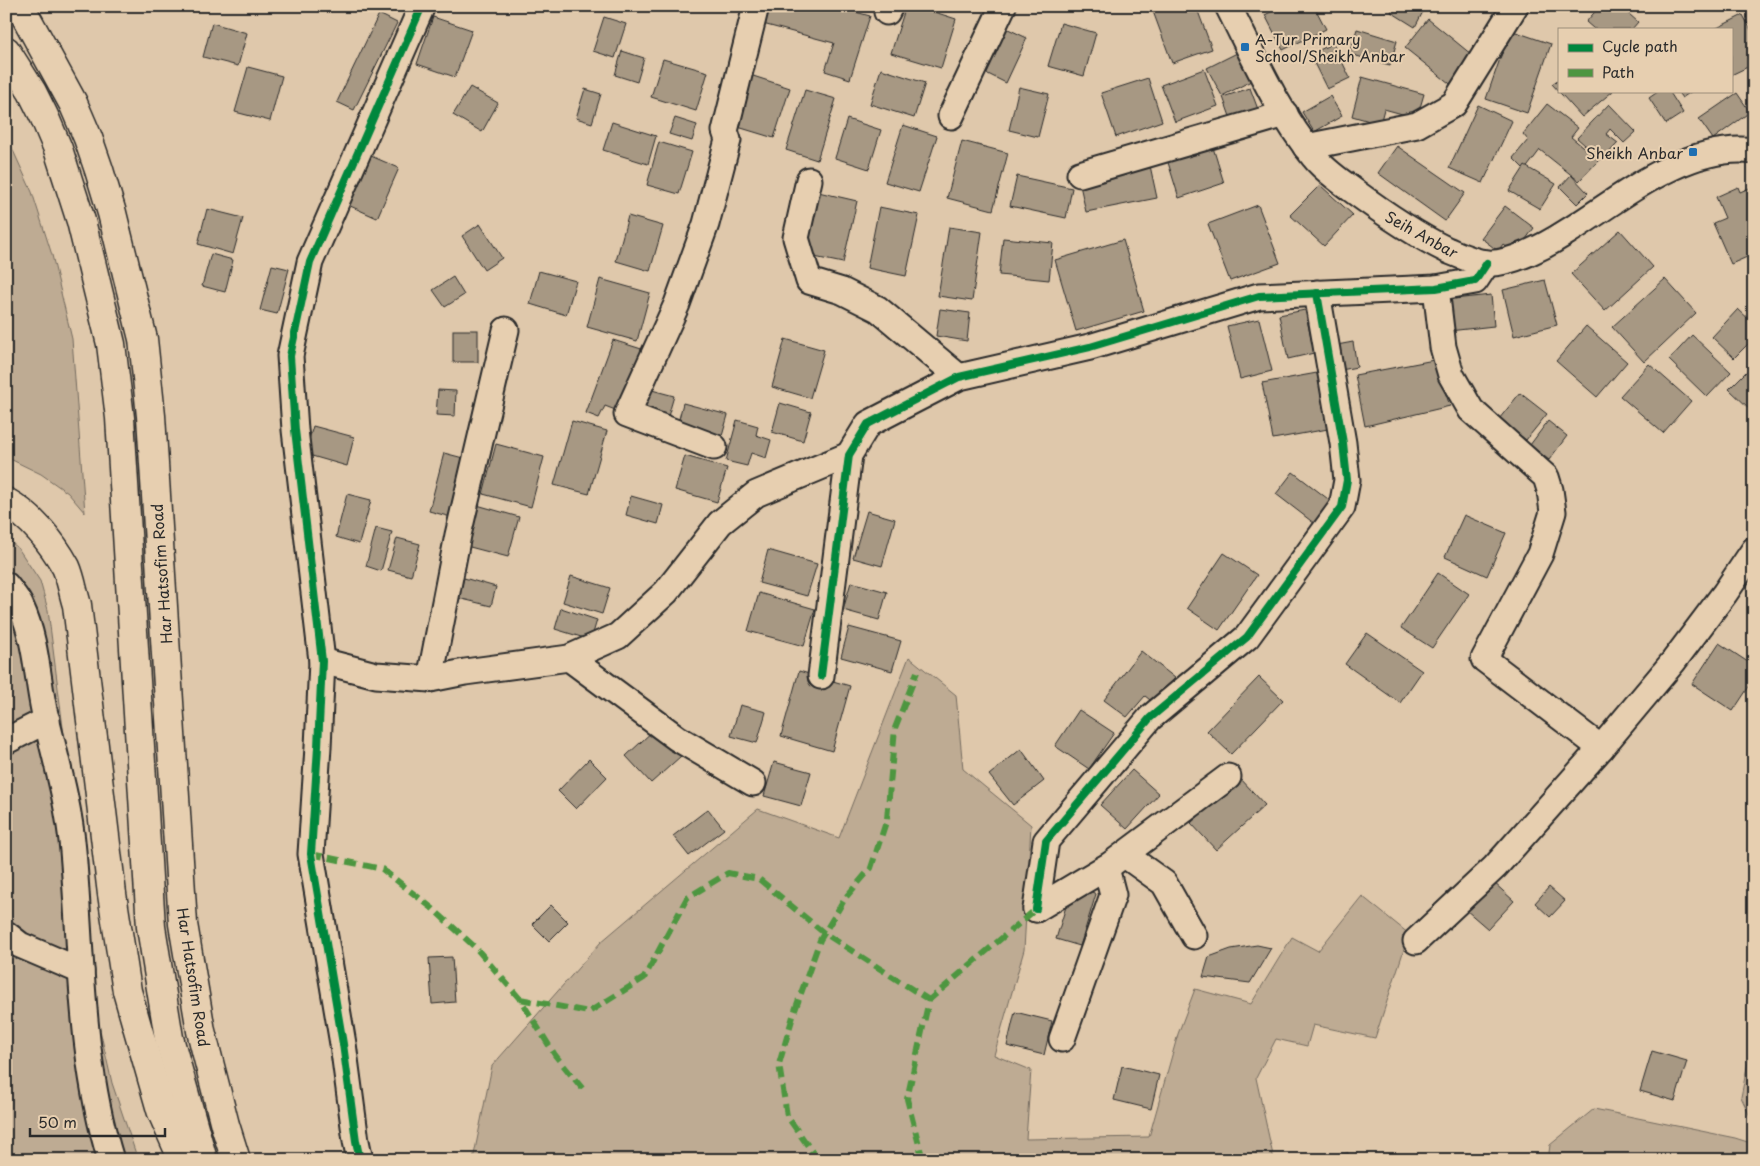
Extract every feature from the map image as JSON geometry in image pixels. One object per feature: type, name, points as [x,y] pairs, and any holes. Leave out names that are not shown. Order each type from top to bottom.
[{"type":"main road","name":"Har Hatsofim Road","points":[[20,6],[60,78],[88,138],[112,213],[143,339],[151,416],[182,924],[200,1031],[236,1160]]},
{"type":"main road","name":"Har Hatsofim Road","points":[[6,51],[32,92],[58,149],[81,222],[111,344],[120,418],[151,927],[169,1038],[203,1160]]},
{"type":"main road","points":[[6,502],[14,506],[40,529],[66,568],[77,605],[112,894],[127,991],[161,1110],[183,1160]]},
{"type":"street","points":[[360,1160],[343,1044],[311,854],[322,661],[295,430],[290,356],[310,262],[422,6]]},
{"type":"street","points":[[714,448],[627,414],[677,304],[706,224],[728,140],[725,131],[756,6]]},
{"type":"street","points":[[951,116],[1003,6]]},
{"type":"street","name":"Seih Anbar","points":[[1228,6],[1285,114],[1315,159],[1388,217],[1427,240],[1462,257],[1487,263],[1510,260],[1565,233],[1633,189],[1678,164],[1722,151],[1754,151]]},
{"type":"street","points":[[1306,147],[1417,126],[1454,104],[1516,6]]},
{"type":"street","points":[[1080,174],[1285,114]]},
{"type":"street","points":[[809,180],[796,238],[809,281],[842,291],[878,308],[958,377]]},
{"type":"street","points":[[821,676],[849,455],[868,424],[958,377],[1090,347],[1259,296],[1436,288],[1475,281],[1487,263]]},
{"type":"street","points":[[1436,288],[1443,347],[1451,374],[1471,410],[1546,477],[1554,512],[1540,554],[1484,659],[1601,748]]},
{"type":"street","points":[[1228,777],[1115,861],[1036,909],[1046,841],[1150,718],[1247,637],[1342,507],[1347,480],[1343,443],[1317,293]]},
{"type":"street","points":[[430,679],[458,534],[506,330]]},
{"type":"street","points":[[322,661],[376,675],[430,679],[465,672],[569,658],[618,636],[666,592],[720,523],[756,494],[849,455]]},
{"type":"street","points":[[1416,941],[1495,867],[1601,748],[1673,662],[1725,593],[1754,550]]},
{"type":"street","points":[[6,585],[21,606],[32,639],[47,720],[64,788],[73,850],[81,970],[93,1083],[111,1160]]},
{"type":"street","points":[[569,658],[677,738],[753,783]]},
{"type":"street","points":[[6,741],[47,720]]},
{"type":"street","points":[[1115,861],[1164,883],[1194,936]]},
{"type":"street","points":[[1062,1039],[1113,895],[1115,861]]},
{"type":"street","points":[[6,934],[20,945],[81,970]]},
{"type":"shaded area","points":[[6,135],[32,192],[52,255],[72,339],[85,513],[68,493],[41,474],[6,457]]},
{"type":"shaded area","points":[[6,538],[18,548],[40,581],[48,610],[96,1012],[112,1083],[138,1160],[6,1160]]},
{"type":"shaded area","points":[[909,657],[956,695],[963,769],[1031,825],[1024,950],[994,1055],[1031,1070],[1026,1139],[1149,1137],[1178,1034],[1195,989],[1251,1004],[1292,937],[1318,951],[1362,896],[1409,934],[1375,1038],[1313,1025],[1307,1046],[1276,1039],[1256,1078],[1274,1160],[473,1160],[492,1066],[601,942],[758,809],[839,838]]},
{"type":"shaded area","points":[[1754,1052],[1754,1125],[1741,1097],[1749,1057]]},
{"type":"shaded area","points":[[1594,1109],[1735,1138],[1754,1144],[1754,1160],[1548,1160],[1550,1145]]},
{"type":"building","points":[[764,6],[846,6],[845,9],[870,16],[850,79],[825,71],[834,43],[759,23]]},
{"type":"building","points":[[906,6],[916,6],[956,19],[941,68],[891,53]]},
{"type":"building","points":[[1151,6],[1196,6],[1212,49],[1172,63]]},
{"type":"building","points":[[1282,6],[1314,6],[1326,29],[1283,50],[1265,15]]},
{"type":"building","points":[[1394,6],[1426,6],[1415,27],[1391,12]]},
{"type":"building","points":[[1600,6],[1620,6],[1638,22],[1633,28],[1593,28],[1586,22]]},
{"type":"building","points":[[379,14],[397,23],[354,110],[337,102]]},
{"type":"building","points":[[1743,15],[1754,36],[1754,64],[1732,75],[1732,28],[1717,28]]},
{"type":"building","points":[[433,17],[472,30],[455,77],[417,64]]},
{"type":"building","points":[[604,17],[626,24],[615,58],[593,51]]},
{"type":"building","points":[[1428,19],[1477,59],[1454,87],[1405,48]]},
{"type":"building","points":[[212,23],[247,33],[238,66],[203,57]]},
{"type":"building","points":[[1061,23],[1096,33],[1084,76],[1048,66]]},
{"type":"building","points":[[1006,28],[1027,38],[1006,83],[984,72]]},
{"type":"building","points":[[1357,29],[1397,41],[1390,65],[1349,54]]},
{"type":"building","points":[[1510,30],[1551,44],[1527,113],[1486,99]]},
{"type":"building","points":[[1333,43],[1350,78],[1327,89],[1310,55]]},
{"type":"building","points":[[622,51],[644,58],[637,82],[615,75]]},
{"type":"building","points":[[1237,53],[1251,81],[1222,96],[1207,68]]},
{"type":"building","points":[[663,59],[708,72],[696,111],[651,97]]},
{"type":"building","points":[[248,67],[282,76],[270,121],[235,112]]},
{"type":"building","points":[[881,69],[925,83],[914,118],[870,104]]},
{"type":"building","points":[[1204,69],[1218,106],[1175,122],[1161,85]]},
{"type":"building","points":[[744,73],[790,88],[774,138],[728,124]]},
{"type":"building","points":[[1362,77],[1424,94],[1417,118],[1384,109],[1380,124],[1352,116]]},
{"type":"building","points":[[1148,78],[1162,121],[1116,137],[1101,93]]},
{"type":"building","points":[[1558,80],[1558,91],[1552,84]]},
{"type":"building","points":[[470,87],[498,103],[482,132],[453,115]]},
{"type":"building","points":[[1019,87],[1049,94],[1038,137],[1009,130]]},
{"type":"building","points":[[1250,88],[1259,112],[1232,122],[1223,97]]},
{"type":"building","points":[[585,89],[601,94],[592,123],[576,118]]},
{"type":"building","points":[[805,90],[836,99],[817,160],[786,150]]},
{"type":"building","points":[[1559,92],[1612,92],[1582,117]]},
{"type":"building","points":[[1658,92],[1670,92],[1683,113],[1666,124],[1649,98]]},
{"type":"building","points":[[1678,92],[1691,92],[1682,98]]},
{"type":"building","points":[[1737,93],[1750,112],[1713,139],[1699,119]]},
{"type":"building","points":[[1330,96],[1342,116],[1314,132],[1302,112]]},
{"type":"building","points":[[1547,104],[1578,128],[1571,137],[1599,160],[1579,181],[1540,150],[1525,170],[1513,158],[1528,140],[1523,134]]},
{"type":"building","points":[[1609,104],[1636,132],[1624,143],[1610,129],[1606,134],[1618,143],[1602,160],[1577,138]]},
{"type":"building","points":[[1478,105],[1512,121],[1483,183],[1449,168]]},
{"type":"building","points":[[675,118],[697,125],[692,141],[669,134]]},
{"type":"building","points":[[847,119],[881,130],[869,169],[835,158]]},
{"type":"building","points":[[612,122],[656,136],[648,164],[603,150]]},
{"type":"building","points":[[903,125],[937,136],[919,192],[885,182]]},
{"type":"building","points":[[962,141],[1008,153],[993,210],[947,198]]},
{"type":"building","points":[[1211,141],[1224,183],[1179,198],[1166,156]]},
{"type":"building","points":[[659,142],[692,152],[679,194],[647,185]]},
{"type":"building","points":[[1397,146],[1465,193],[1445,221],[1378,173]]},
{"type":"building","points":[[371,156],[399,168],[377,218],[348,205]]},
{"type":"building","points":[[1149,161],[1157,198],[1086,212],[1078,176]]},
{"type":"building","points":[[1525,166],[1556,184],[1540,209],[1509,191]]},
{"type":"building","points":[[1571,175],[1588,193],[1577,204],[1560,187]]},
{"type":"building","points":[[1017,176],[1072,188],[1066,218],[1010,206]]},
{"type":"building","points":[[1320,185],[1353,215],[1324,246],[1290,215]]},
{"type":"building","points":[[1754,186],[1754,254],[1731,264],[1713,223],[1725,218],[1716,197],[1738,187],[1740,192]]},
{"type":"building","points":[[814,191],[857,201],[843,263],[800,254]]},
{"type":"building","points":[[1258,205],[1280,263],[1230,281],[1208,224]]},
{"type":"building","points":[[1505,206],[1534,228],[1515,254],[1503,244],[1498,251],[1481,238]]},
{"type":"building","points":[[879,207],[919,215],[906,276],[867,268]]},
{"type":"building","points":[[207,209],[243,218],[233,254],[198,244]]},
{"type":"building","points":[[628,216],[663,226],[650,271],[616,261]]},
{"type":"building","points":[[480,224],[502,258],[484,270],[462,236]]},
{"type":"building","points":[[949,227],[982,232],[972,301],[938,296]]},
{"type":"building","points":[[1620,230],[1653,267],[1605,311],[1571,274]]},
{"type":"building","points":[[1003,238],[1053,243],[1049,280],[999,275]]},
{"type":"building","points":[[1123,240],[1144,311],[1076,331],[1055,260]]},
{"type":"building","points":[[211,254],[233,260],[225,292],[202,286]]},
{"type":"building","points":[[1754,256],[1754,275],[1748,258]]},
{"type":"building","points":[[272,265],[289,269],[277,314],[260,310]]},
{"type":"building","points":[[539,271],[576,281],[566,315],[530,304]]},
{"type":"building","points":[[453,277],[464,295],[445,307],[433,290]]},
{"type":"building","points":[[600,279],[650,293],[637,341],[587,327]]},
{"type":"building","points":[[1665,279],[1696,313],[1644,362],[1612,327]]},
{"type":"building","points":[[1545,280],[1557,325],[1514,336],[1503,290]]},
{"type":"building","points":[[1491,295],[1494,326],[1449,331],[1445,300]]},
{"type":"building","points":[[940,309],[970,313],[967,341],[936,336]]},
{"type":"building","points":[[1738,309],[1754,324],[1754,338],[1734,358],[1712,337]]},
{"type":"building","points":[[1305,310],[1314,353],[1288,359],[1279,315]]},
{"type":"building","points":[[1259,319],[1272,371],[1240,379],[1227,326]]},
{"type":"building","points":[[1586,326],[1627,362],[1597,397],[1556,361]]},
{"type":"building","points":[[453,330],[478,330],[478,362],[453,362]]},
{"type":"building","points":[[1692,335],[1731,372],[1707,397],[1669,360]]},
{"type":"building","points":[[785,339],[824,350],[810,398],[772,387]]},
{"type":"building","points":[[613,340],[651,352],[623,413],[605,406],[599,418],[586,413]]},
{"type":"building","points":[[1353,342],[1357,367],[1341,370],[1337,345]]},
{"type":"building","points":[[1434,360],[1450,406],[1365,426],[1355,375]]},
{"type":"building","points":[[1649,364],[1691,401],[1663,433],[1620,396]]},
{"type":"building","points":[[1754,364],[1754,409],[1752,411],[1729,389]]},
{"type":"building","points":[[1317,373],[1328,429],[1273,439],[1262,383]]},
{"type":"building","points":[[637,386],[674,396],[666,423],[629,413]]},
{"type":"building","points":[[438,390],[456,391],[455,416],[436,415]]},
{"type":"building","points":[[1520,393],[1547,414],[1526,440],[1499,419]]},
{"type":"building","points":[[683,403],[728,415],[720,443],[676,431]]},
{"type":"building","points":[[780,403],[811,412],[803,441],[772,432]]},
{"type":"building","points":[[737,420],[758,426],[756,435],[771,440],[766,458],[751,453],[747,466],[726,461]]},
{"type":"building","points":[[572,421],[607,431],[589,494],[554,485]]},
{"type":"building","points":[[1548,421],[1567,436],[1549,460],[1530,445]]},
{"type":"building","points":[[313,426],[354,437],[347,466],[305,454]]},
{"type":"building","points":[[496,444],[544,457],[531,507],[483,494]]},
{"type":"building","points":[[444,453],[467,459],[451,517],[429,511]]},
{"type":"building","points":[[685,456],[727,468],[717,502],[675,490]]},
{"type":"building","points":[[1293,472],[1332,502],[1315,524],[1276,494]]},
{"type":"building","points":[[347,494],[371,500],[359,544],[336,537]]},
{"type":"building","points":[[631,496],[663,505],[658,524],[626,515]]},
{"type":"building","points":[[477,505],[519,517],[508,557],[466,546]]},
{"type":"building","points":[[867,511],[895,519],[882,566],[853,558]]},
{"type":"building","points":[[1464,515],[1506,533],[1487,576],[1445,557]]},
{"type":"building","points":[[376,528],[392,532],[381,571],[366,566]]},
{"type":"building","points":[[397,538],[420,544],[411,576],[388,570]]},
{"type":"building","points":[[768,550],[817,564],[807,596],[759,583]]},
{"type":"building","points":[[1224,553],[1257,575],[1219,630],[1187,608]]},
{"type":"building","points":[[1438,573],[1469,594],[1432,648],[1401,628]]},
{"type":"building","points":[[571,576],[610,588],[602,614],[563,602]]},
{"type":"building","points":[[464,578],[496,587],[491,606],[458,598]]},
{"type":"building","points":[[851,582],[887,592],[879,620],[843,610]]},
{"type":"building","points":[[759,593],[815,609],[804,646],[748,631]]},
{"type":"building","points":[[561,608],[597,620],[591,640],[555,629]]},
{"type":"building","points":[[849,627],[901,641],[892,671],[841,657]]},
{"type":"building","points":[[1367,633],[1422,671],[1400,703],[1345,664]]},
{"type":"building","points":[[1719,643],[1754,666],[1754,679],[1733,711],[1692,684]]},
{"type":"building","points":[[1141,651],[1175,678],[1154,703],[1145,696],[1127,717],[1104,700]]},
{"type":"building","points":[[799,671],[850,686],[832,751],[781,736]]},
{"type":"building","points":[[1259,677],[1283,700],[1231,754],[1207,731]]},
{"type":"building","points":[[740,705],[766,712],[757,743],[731,736]]},
{"type":"building","points":[[1079,710],[1114,733],[1089,769],[1055,746]]},
{"type":"building","points":[[656,728],[681,756],[651,783],[626,756]]},
{"type":"building","points":[[1021,749],[1044,781],[1013,805],[989,775]]},
{"type":"building","points":[[589,759],[607,777],[576,809],[558,791]]},
{"type":"building","points":[[774,762],[811,772],[801,806],[764,796]]},
{"type":"building","points":[[1132,770],[1159,794],[1127,829],[1100,805]]},
{"type":"building","points":[[1240,778],[1265,805],[1216,850],[1191,823]]},
{"type":"building","points":[[708,809],[724,829],[689,856],[673,836]]},
{"type":"building","points":[[1492,881],[1514,901],[1488,929],[1466,910]]},
{"type":"building","points":[[1549,887],[1565,901],[1550,917],[1535,903]]},
{"type":"building","points":[[1084,888],[1096,894],[1080,946],[1056,939],[1068,900]]},
{"type":"building","points":[[551,905],[568,922],[549,941],[532,924]]},
{"type":"building","points":[[1257,945],[1271,948],[1250,983],[1203,977],[1209,957],[1231,949]]},
{"type":"building","points":[[452,957],[455,1002],[432,1004],[429,958]]},
{"type":"building","points":[[1015,1012],[1052,1021],[1044,1055],[1007,1046]]},
{"type":"building","points":[[1652,1051],[1687,1061],[1675,1101],[1640,1091]]},
{"type":"building","points":[[1122,1066],[1159,1075],[1151,1109],[1114,1100]]},
{"type":"building","points":[[1348,1153],[1350,1160],[1331,1160],[1330,1156]]},
{"type":"marked path","points":[[818,1160],[787,1116],[779,1064],[794,1013],[820,940],[846,897],[871,868],[887,819],[895,728],[917,672]]},
{"type":"marked path","points":[[311,854],[382,869],[432,908],[476,948],[520,999],[555,1055],[586,1093]]},
{"type":"marked path","points":[[520,999],[589,1012],[644,978],[687,898],[728,873],[759,879],[824,933],[929,1000]]},
{"type":"marked path","points":[[923,1160],[907,1099],[929,1000],[1036,909]]},
{"type":"cycle path","points":[[360,1160],[343,1044],[311,854],[322,661],[295,430],[290,356],[310,262],[422,6]]},
{"type":"cycle path","points":[[821,676],[849,455],[868,424],[959,377],[1090,347],[1259,296],[1436,288],[1475,281],[1487,263]]},
{"type":"cycle path","points":[[1036,909],[1046,841],[1150,718],[1247,637],[1342,507],[1347,480],[1343,443],[1317,293]]},
{"type":"place","name":"A-Tur Primary School/Sheikh Anbar","points":[[1245,47]]},
{"type":"place","name":"Sheikh Anbar","points":[[1693,152]]}]
